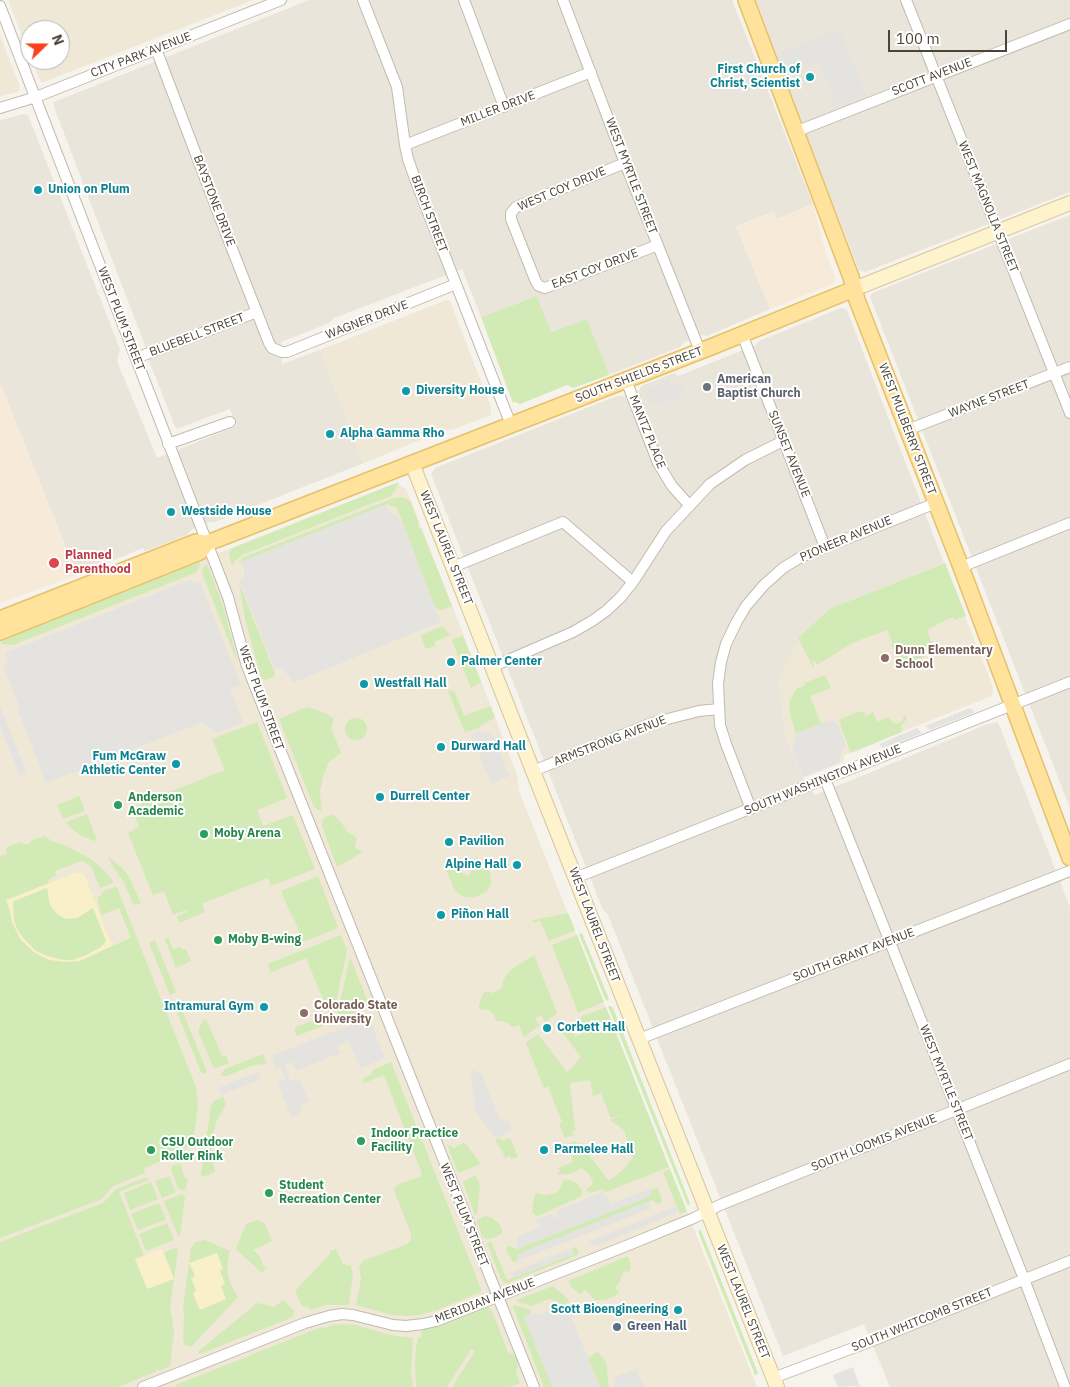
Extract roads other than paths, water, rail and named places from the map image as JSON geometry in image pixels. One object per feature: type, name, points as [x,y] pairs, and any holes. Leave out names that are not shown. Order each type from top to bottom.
[{"type":"main road","name":"WEST MULBERRY STREET","points":[[746,0],[1070,858]]},
{"type":"main road","name":"SOUTH SHIELDS STREET","points":[[0,619],[196,542],[207,543],[511,425],[1070,203]]},
{"type":"main road","name":"WEST LAUREL STREET","points":[[412,463],[532,771],[775,1382]]},
{"type":"main road","name":"SOUTH SHIELDS STREET","points":[[0,632],[200,552],[207,543]]},
{"type":"street","name":"CITY PARK AVENUE","points":[[0,108],[36,97],[281,0]]},
{"type":"street","name":"BIRCH STREET","points":[[363,0],[398,87],[408,159],[511,425]]},
{"type":"street","points":[[464,0],[504,107]]},
{"type":"street","name":"WEST MYRTLE STREET","points":[[563,0],[625,163],[700,351]]},
{"type":"street","name":"WEST MAGNOLIA STREET","points":[[906,0],[1070,413]]},
{"type":"street","name":"WEST PLUM STREET","points":[[0,6],[228,597],[244,656],[254,684],[534,1387]]},
{"type":"street","name":"SCOTT AVENUE","points":[[795,132],[1070,24]]},
{"type":"street","name":"BAYSTONE DRIVE","points":[[156,49],[269,343],[277,351]]},
{"type":"street","name":"MILLER DRIVE","points":[[406,145],[591,72]]},
{"type":"street","name":"WEST COY DRIVE","points":[[524,252],[511,218],[514,208],[625,163]]},
{"type":"street","name":"EAST COY DRIVE","points":[[524,252],[536,282],[539,286],[548,288],[658,245]]},
{"type":"street","name":"WAGNER DRIVE","points":[[277,351],[287,352],[456,284]]},
{"type":"street","name":"BLUEBELL STREET","points":[[136,358],[257,312]]},
{"type":"street","name":"SUNSET AVENUE","points":[[742,334],[826,547]]},
{"type":"street","name":"WAYNE STREET","points":[[907,430],[1070,367]]},
{"type":"street","name":"MANTZ PLACE","points":[[626,380],[661,470],[689,505]]},
{"type":"street","points":[[168,444],[230,422]]},
{"type":"street","points":[[492,666],[573,632],[592,621],[620,598],[633,582],[666,531],[710,484],[745,460],[784,441]]},
{"type":"street","name":"PIONEER AVENUE","points":[[751,809],[720,725],[718,684],[726,644],[746,606],[764,585],[783,568],[802,557],[936,503]]},
{"type":"street","points":[[453,566],[563,522],[633,582]]},
{"type":"street","points":[[961,567],[1070,523]]},
{"type":"street","name":"SOUTH WASHINGTON AVENUE","points":[[575,878],[1070,682]]},
{"type":"street","name":"ARMSTRONG AVENUE","points":[[532,771],[652,723],[699,711],[719,709]]},
{"type":"street","name":"WEST MYRTLE STREET","points":[[825,779],[1024,1279],[1065,1387]]},
{"type":"street","name":"SOUTH GRANT AVENUE","points":[[639,1039],[1070,871]]},
{"type":"street","name":"SOUTH LOOMIS AVENUE","points":[[708,1212],[720,1205],[1070,1064]]},
{"type":"street","name":"MERIDIAN AVENUE","points":[[143,1387],[317,1319],[342,1314],[354,1315],[393,1325],[416,1326],[436,1321],[708,1212]]},
{"type":"street","name":"SOUTH WHITCOMB STREET","points":[[775,1382],[1070,1260]]},
{"type":"place","name":"First Church of Christ, Scientist","points":[[810,77]]},
{"type":"place","name":"Union on Plum","points":[[38,190]]},
{"type":"place","name":"American Baptist Church","points":[[707,387]]},
{"type":"place","name":"Diversity House","points":[[406,391]]},
{"type":"place","name":"Alpha Gamma Rho","points":[[330,434]]},
{"type":"place","name":"Westside House","points":[[171,512]]},
{"type":"place","name":"Planned Parenthood","points":[[54,563]]},
{"type":"place","name":"Dunn Elementary School","points":[[885,658]]},
{"type":"place","name":"Palmer Center","points":[[451,662]]},
{"type":"place","name":"Westfall Hall","points":[[364,684]]},
{"type":"place","name":"Durward Hall","points":[[441,747]]},
{"type":"place","name":"Fum McGraw Athletic Center","points":[[176,764]]},
{"type":"place","name":"Durrell Center","points":[[380,797]]},
{"type":"place","name":"Anderson Academic","points":[[118,805]]},
{"type":"place","name":"Moby Arena","points":[[204,834]]},
{"type":"place","name":"Pavilion","points":[[449,842]]},
{"type":"place","name":"Alpine Hall","points":[[517,865]]},
{"type":"place","name":"Piñon Hall","points":[[441,915]]},
{"type":"place","name":"Moby B-wing","points":[[218,940]]},
{"type":"place","name":"Intramural Gym","points":[[264,1007]]},
{"type":"place","name":"Colorado State University","points":[[304,1013]]},
{"type":"place","name":"Corbett Hall","points":[[547,1028]]},
{"type":"place","name":"Indoor Practice Facility","points":[[361,1141]]},
{"type":"place","name":"CSU Outdoor Roller Rink","points":[[151,1150]]},
{"type":"place","name":"Parmelee Hall","points":[[544,1150]]},
{"type":"place","name":"Student Recreation Center","points":[[269,1193]]},
{"type":"place","name":"Scott Bioengineering","points":[[678,1310]]},
{"type":"place","name":"Green Hall","points":[[617,1327]]}]
